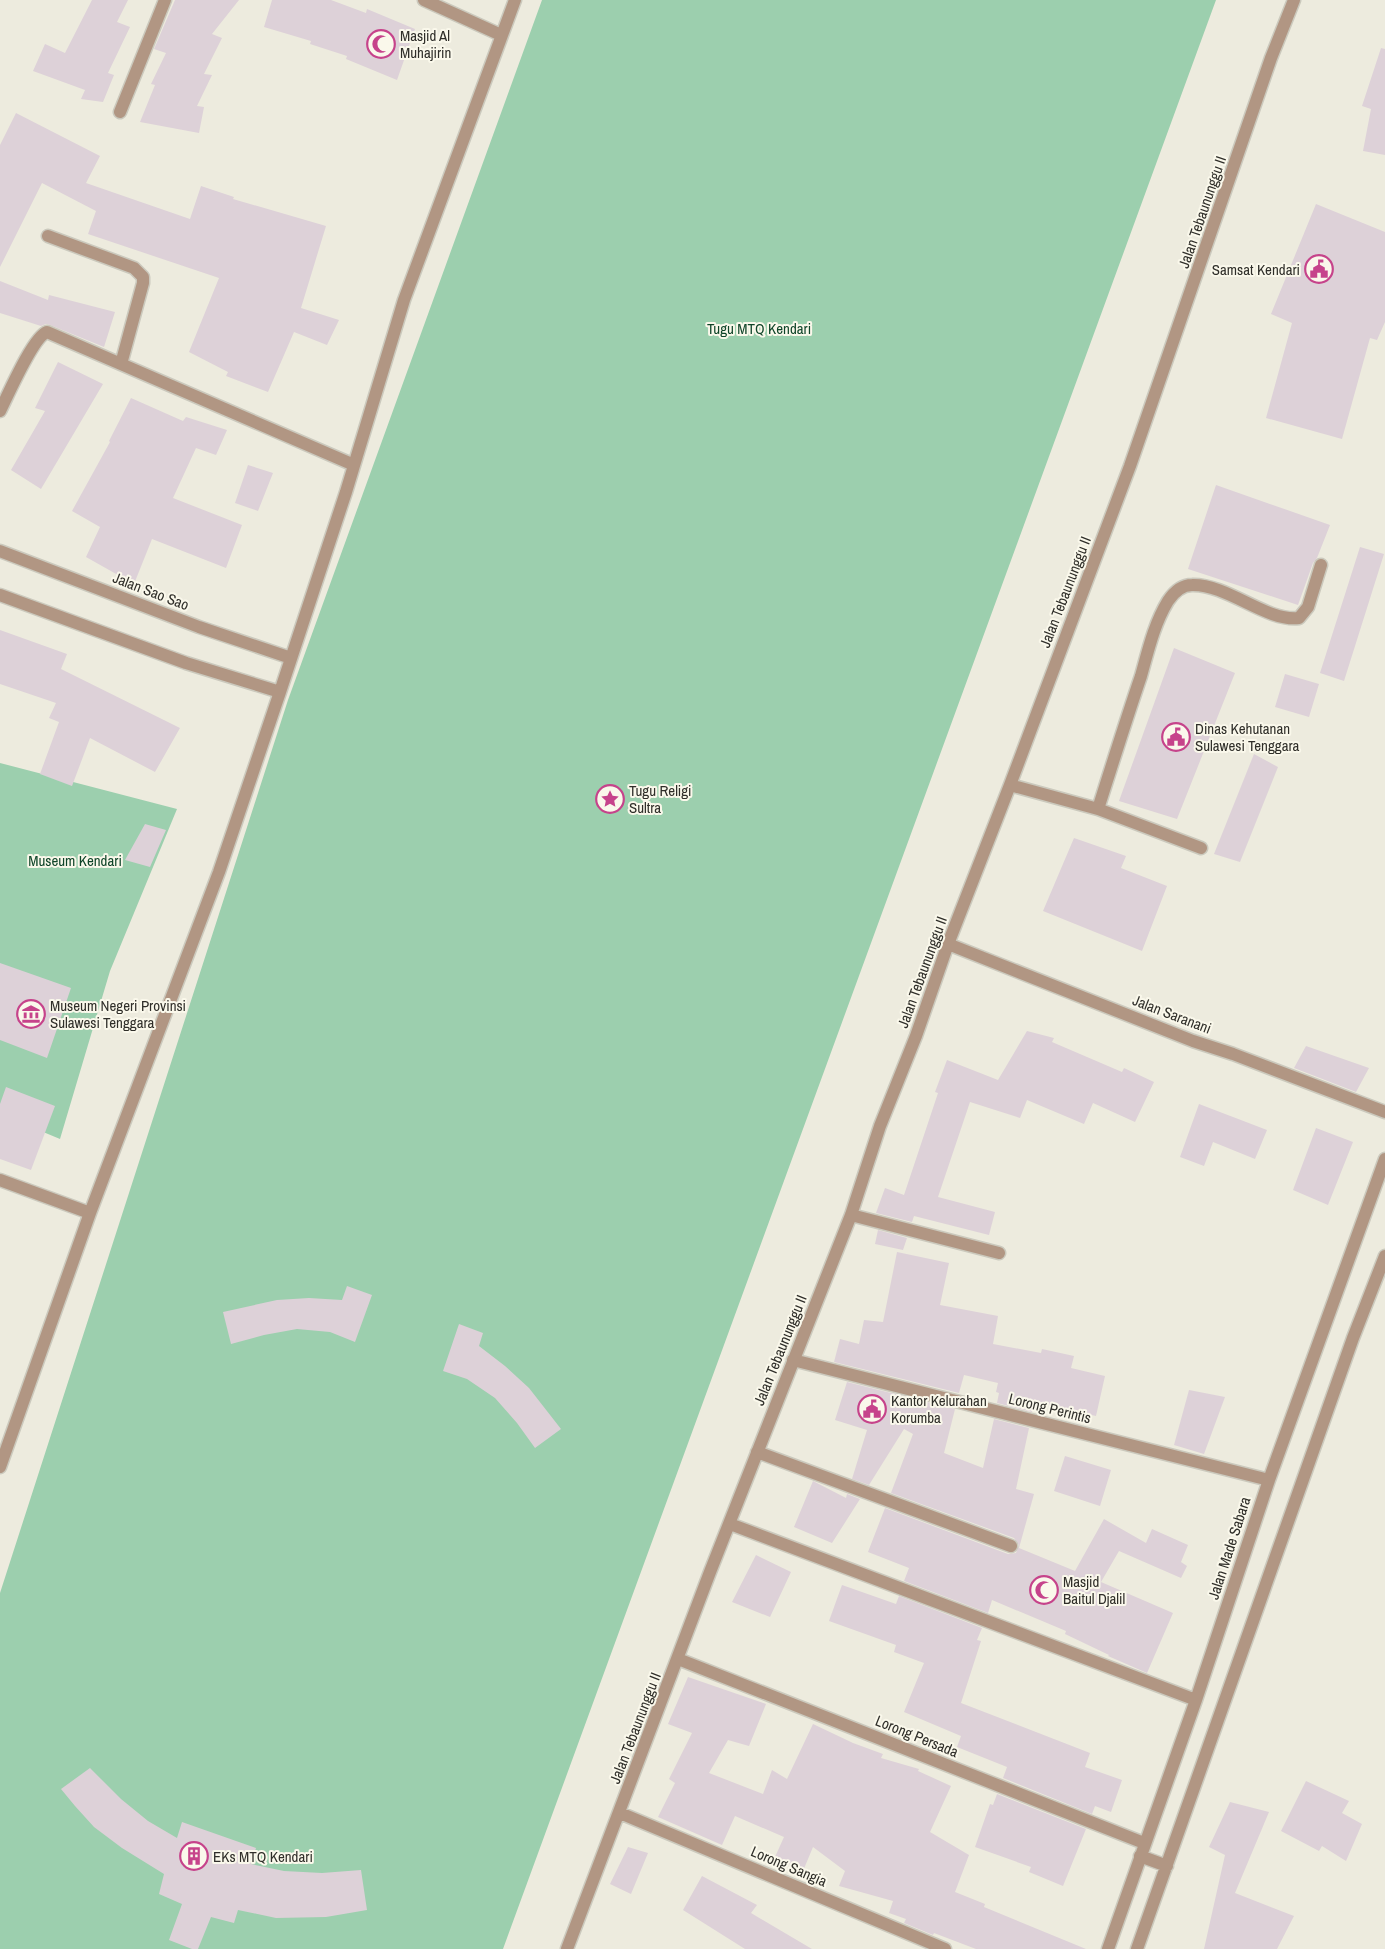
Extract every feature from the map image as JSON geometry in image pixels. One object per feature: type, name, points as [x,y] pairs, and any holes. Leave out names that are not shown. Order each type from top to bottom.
[{"type":"street","points":[[120,112],[165,0]]},
{"type":"street","points":[[424,0],[501,35]]},
{"type":"street","points":[[0,1467],[4,1443],[219,872],[354,465],[404,300],[515,0]]},
{"type":"street","name":"Jalan Tebaununggu II","points":[[567,1949],[757,1452],[851,1215],[880,1126],[916,1036],[948,944],[1130,466],[1294,0]]},
{"type":"street","points":[[48,236],[134,268],[143,277],[121,364]]},
{"type":"street","points":[[0,411],[30,351],[39,337],[44,333],[50,333],[354,465]]},
{"type":"street","name":"Jalan Sao Sao","points":[[0,551],[199,627],[291,658]]},
{"type":"street","points":[[1098,809],[1156,625],[1174,593],[1181,588],[1193,585],[1214,588],[1276,615],[1290,619],[1299,618],[1308,606],[1321,565]]},
{"type":"street","points":[[0,594],[186,663],[280,692]]},
{"type":"street","points":[[1010,785],[1098,809],[1201,848]]},
{"type":"street","name":"Jalan Saranani","points":[[948,944],[1184,1037],[1385,1112]]},
{"type":"street","name":"Jalan Made Sabara","points":[[1108,1949],[1196,1700],[1269,1480],[1385,1159]]},
{"type":"street","points":[[0,1180],[90,1213]]},
{"type":"street","points":[[851,1215],[999,1253]]},
{"type":"street","points":[[1136,1949],[1353,1338],[1385,1256]]},
{"type":"street","name":"Lorong Perintis","points":[[793,1360],[1269,1480]]},
{"type":"street","points":[[757,1452],[1011,1546]]},
{"type":"street","points":[[730,1524],[1196,1700]]},
{"type":"street","name":"Lorong Persada","points":[[678,1659],[1144,1843]]},
{"type":"street","name":"Lorong Sangia","points":[[620,1813],[945,1949]]},
{"type":"street","points":[[1140,1856],[1167,1866]]},
{"type":"green space","name":"Tugu MTQ Kendari","points":[[542,0],[1216,0],[503,1949],[0,1949],[0,1593],[288,700]]},
{"type":"green space","name":"Museum Kendari","points":[[0,763],[177,809],[110,971],[60,1139],[0,1114]]},
{"type":"building","points":[[92,0],[128,0],[117,22],[130,27],[108,73],[114,75],[103,102],[81,99],[85,90],[33,71],[45,44],[65,53]]},
{"type":"building","points":[[175,0],[239,0],[212,34],[222,38],[204,74],[212,75],[197,106],[204,107],[199,133],[140,122],[155,85],[151,84],[166,53],[154,49]]},
{"type":"building","points":[[272,0],[331,0],[366,13],[367,9],[415,29],[397,80],[346,59],[347,56],[310,44],[311,41],[264,27]]},
{"type":"building","points":[[1381,48],[1385,49],[1385,155],[1363,151],[1371,109],[1362,106]]},
{"type":"building","points":[[16,113],[100,156],[86,183],[190,219],[201,186],[234,197],[233,199],[326,226],[301,308],[339,320],[327,345],[294,332],[268,392],[226,376],[228,372],[189,352],[219,278],[88,234],[96,211],[42,183],[0,267],[0,145]]},
{"type":"building","points":[[1316,204],[1385,232],[1385,322],[1377,340],[1370,338],[1342,439],[1266,418],[1292,323],[1271,314]]},
{"type":"building","points":[[0,281],[48,300],[49,295],[115,312],[104,347],[50,325],[41,326],[0,313]]},
{"type":"building","points":[[58,362],[103,384],[41,489],[11,470],[45,411],[35,408]]},
{"type":"building","points":[[131,398],[183,421],[186,417],[227,430],[216,455],[196,448],[173,498],[242,525],[226,568],[152,539],[134,584],[86,557],[100,527],[72,511],[110,442]]},
{"type":"building","points":[[248,465],[273,473],[258,511],[235,503]]},
{"type":"building","points":[[1216,485],[1330,525],[1317,558],[1313,563],[1298,605],[1188,569]]},
{"type":"building","points":[[1360,547],[1384,554],[1344,681],[1320,673]]},
{"type":"building","points":[[0,630],[67,654],[61,669],[180,728],[155,772],[90,738],[72,786],[40,774],[59,722],[49,718],[56,703],[0,684]]},
{"type":"building","name":"Dinas Kehutanan Sulawesi Tenggara","points":[[1174,648],[1235,673],[1177,819],[1119,801]]},
{"type":"building","points":[[1285,674],[1319,684],[1309,717],[1275,707]]},
{"type":"building","points":[[1254,754],[1278,767],[1240,862],[1214,854]]},
{"type":"building","points":[[145,824],[166,830],[150,867],[125,860]]},
{"type":"building","points":[[1074,838],[1126,856],[1121,868],[1167,886],[1142,951],[1043,911]]},
{"type":"building","name":"Museum Negeri Provinsi Sulawesi Tenggara","points":[[0,963],[71,988],[47,1058],[0,1040]]},
{"type":"building","points":[[1027,1031],[1054,1038],[1052,1042],[1122,1072],[1124,1068],[1154,1082],[1135,1122],[1093,1103],[1084,1124],[1027,1100],[1020,1118],[970,1102],[938,1197],[995,1212],[989,1235],[914,1216],[912,1222],[876,1213],[885,1188],[904,1195],[938,1093],[935,1092],[947,1060],[998,1080]]},
{"type":"building","points":[[1306,1046],[1369,1068],[1356,1092],[1294,1068]]},
{"type":"building","points":[[6,1087],[55,1106],[31,1170],[0,1159],[0,1104]]},
{"type":"building","points":[[1199,1104],[1267,1130],[1255,1159],[1213,1142],[1204,1166],[1180,1157]]},
{"type":"building","points":[[1316,1128],[1353,1142],[1328,1205],[1293,1190]]},
{"type":"building","points":[[878,1230],[907,1238],[903,1250],[875,1244]]},
{"type":"building","points":[[897,1252],[949,1263],[940,1305],[998,1316],[993,1344],[1041,1353],[1042,1349],[1074,1356],[1071,1368],[1105,1376],[1096,1416],[1035,1402],[1032,1412],[997,1403],[999,1393],[996,1392],[998,1383],[964,1375],[959,1393],[834,1362],[840,1339],[859,1344],[864,1320],[883,1322]]},
{"type":"building","points":[[347,1286],[372,1295],[355,1342],[330,1332],[297,1329],[231,1344],[223,1312],[277,1300],[309,1298],[342,1300]]},
{"type":"building","points":[[459,1324],[483,1333],[479,1346],[529,1388],[561,1429],[535,1448],[517,1423],[495,1398],[467,1379],[443,1371]]},
{"type":"building","points":[[847,1382],[955,1409],[944,1453],[983,1468],[994,1419],[1029,1428],[1016,1489],[1034,1494],[1019,1548],[1075,1571],[1104,1519],[1146,1543],[1152,1529],[1188,1545],[1181,1562],[1187,1566],[1181,1578],[1119,1551],[1101,1582],[1173,1613],[1147,1673],[1065,1634],[1066,1631],[992,1600],[988,1613],[904,1581],[909,1568],[868,1552],[885,1508],[1008,1554],[1016,1553],[1019,1545],[1014,1538],[891,1493],[913,1434],[904,1429],[869,1485],[852,1479],[867,1430],[835,1420]]},
{"type":"building","points":[[1189,1390],[1225,1397],[1204,1454],[1174,1445]]},
{"type":"building","points":[[1065,1456],[1111,1470],[1100,1506],[1054,1491]]},
{"type":"building","points":[[813,1481],[846,1498],[847,1494],[860,1499],[832,1543],[794,1527]]},
{"type":"building","points":[[756,1555],[791,1572],[770,1617],[732,1602]]},
{"type":"building","points":[[842,1585],[896,1604],[899,1596],[982,1628],[977,1640],[981,1641],[961,1703],[1090,1753],[1085,1767],[1122,1780],[1111,1812],[1095,1806],[1092,1814],[1003,1778],[1007,1767],[957,1747],[961,1736],[904,1712],[924,1663],[894,1652],[896,1645],[829,1621]]},
{"type":"building","points":[[688,1677],[766,1704],[749,1746],[728,1740],[709,1773],[763,1794],[772,1770],[787,1779],[813,1724],[853,1743],[883,1754],[881,1758],[919,1769],[918,1771],[951,1786],[930,1832],[969,1855],[955,1892],[985,1904],[984,1907],[1086,1949],[976,1949],[904,1923],[906,1919],[889,1913],[893,1901],[839,1886],[845,1871],[813,1847],[803,1871],[775,1857],[784,1837],[735,1816],[722,1845],[658,1817],[675,1783],[669,1779],[692,1733],[668,1724]]},
{"type":"building","name":"EKs MTQ Kendari","points":[[90,1768],[121,1799],[148,1821],[177,1838],[182,1822],[256,1848],[251,1864],[284,1871],[322,1873],[361,1870],[367,1910],[326,1917],[276,1918],[238,1910],[234,1923],[211,1917],[198,1949],[192,1949],[169,1940],[182,1904],[159,1894],[164,1874],[122,1848],[94,1827],[61,1789]]},
{"type":"building","points":[[1306,1781],[1349,1801],[1342,1813],[1362,1824],[1346,1861],[1322,1846],[1319,1851],[1281,1831]]},
{"type":"building","points":[[997,1794],[1086,1829],[1063,1886],[1029,1872],[1031,1867],[975,1847],[990,1804],[993,1805]]},
{"type":"building","points":[[1230,1802],[1269,1812],[1235,1893],[1294,1916],[1277,1949],[1204,1949],[1225,1855],[1209,1847]]},
{"type":"building","points":[[628,1847],[648,1853],[631,1894],[610,1884]]},
{"type":"building","points":[[702,1876],[757,1905],[751,1913],[812,1949],[745,1949],[683,1910]]},
{"type":"place","name":"Masjid Al Muhajirin","points":[[381,44]]},
{"type":"place","name":"Samsat Kendari","points":[[1319,269]]},
{"type":"place","name":"Dinas Kehutanan Sulawesi Tenggara","points":[[1176,737]]},
{"type":"place","name":"Tugu Religi Sultra","points":[[610,799]]},
{"type":"place","name":"Museum Negeri Provinsi Sulawesi Tenggara","points":[[31,1014]]},
{"type":"place","name":"Kantor Kelurahan Korumba","points":[[872,1409]]},
{"type":"place","name":"Masjid Baitul Djalil","points":[[1044,1590]]},
{"type":"place","name":"EKs MTQ Kendari","points":[[194,1856]]}]
